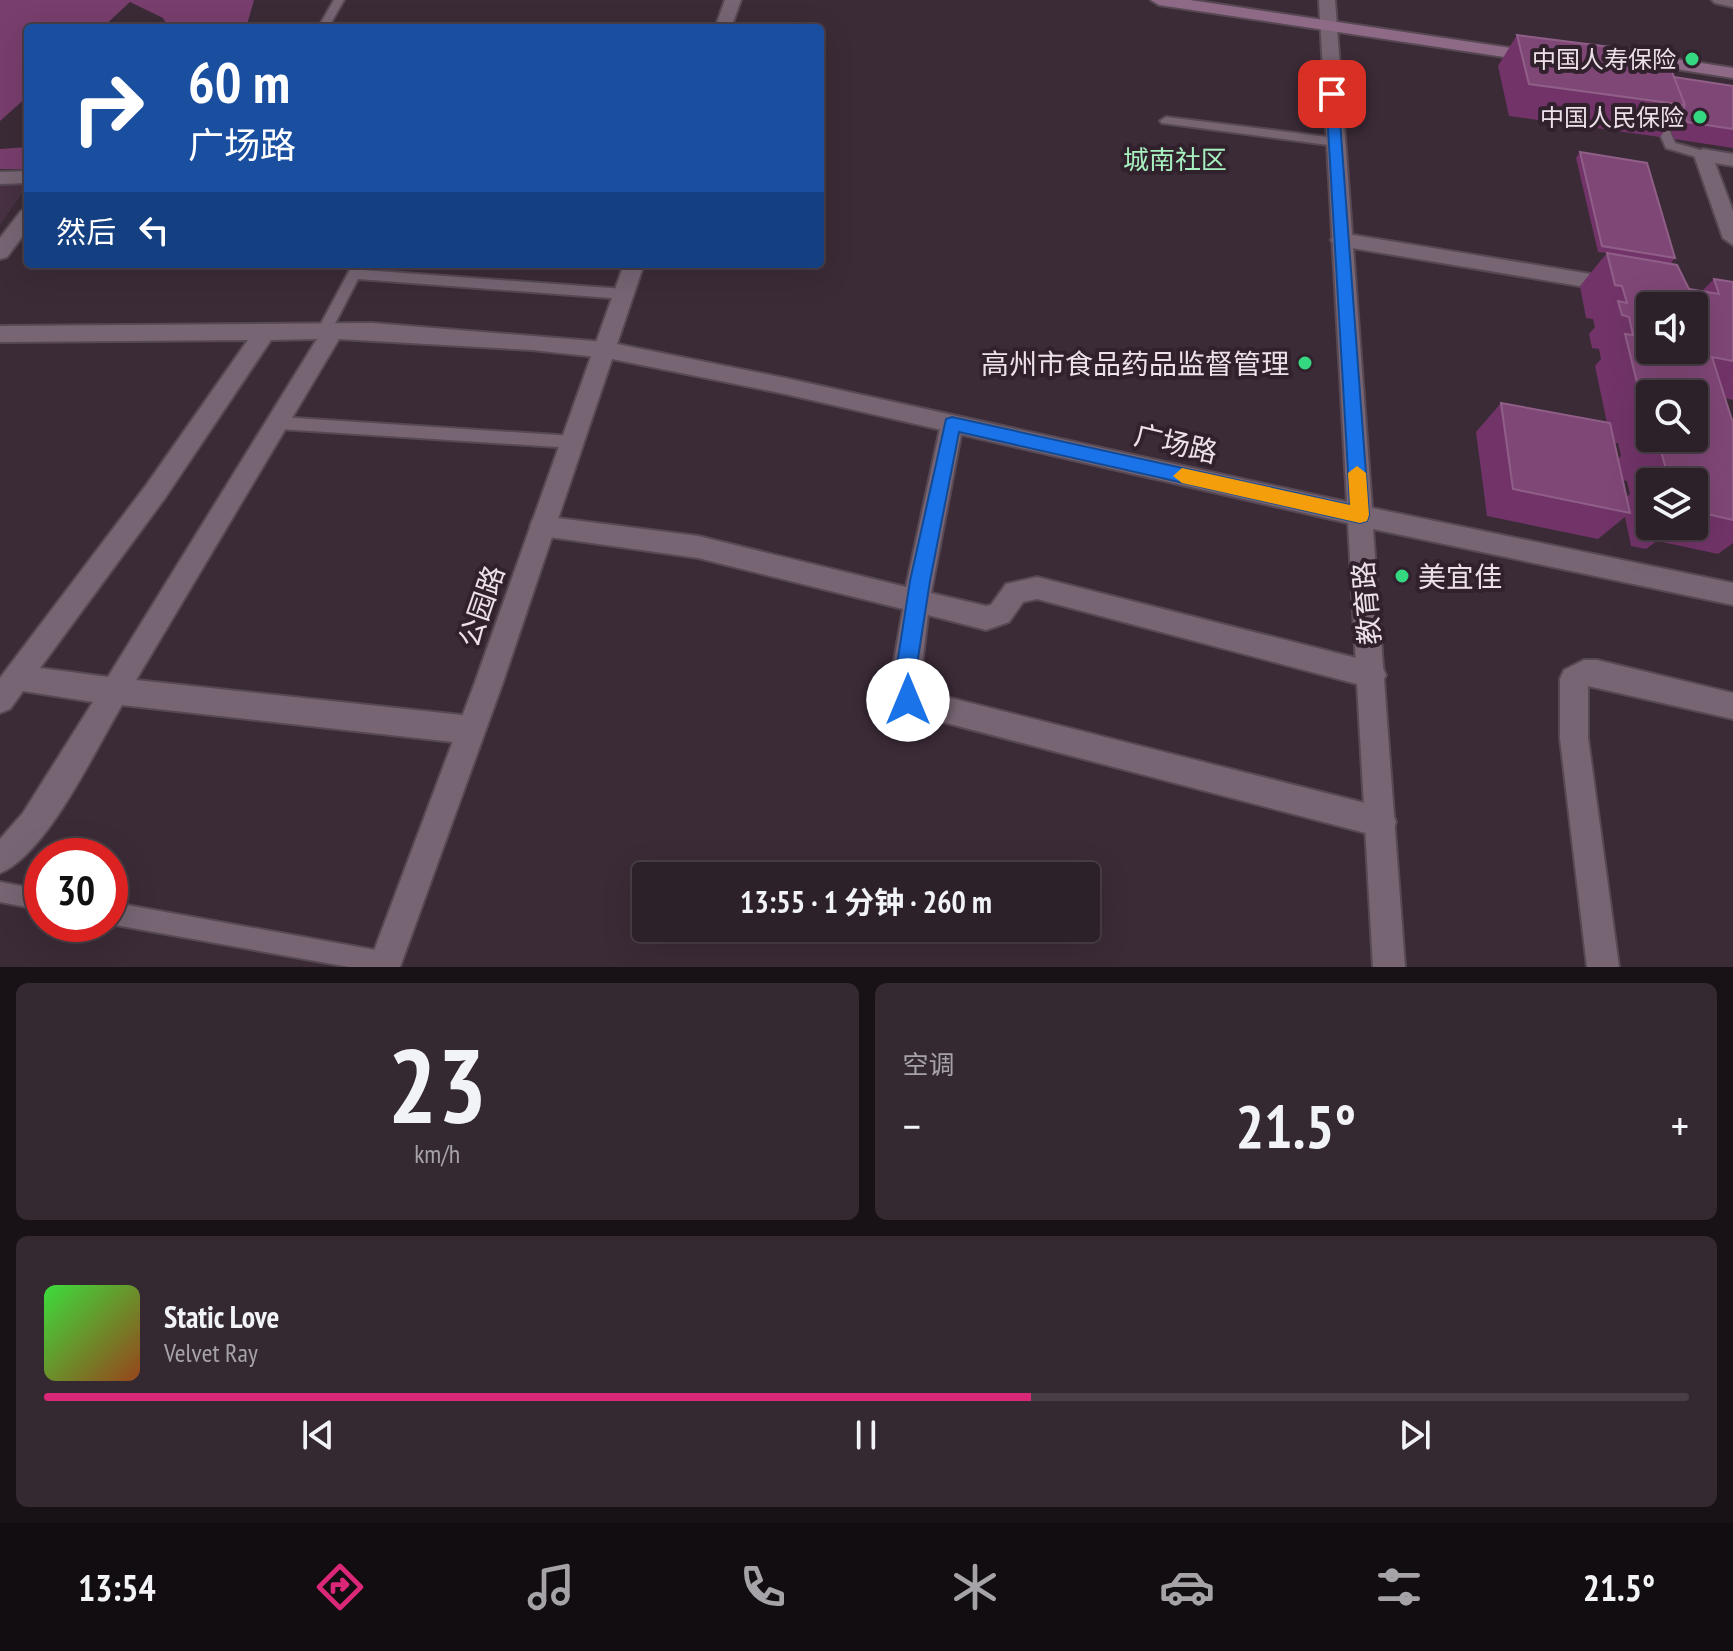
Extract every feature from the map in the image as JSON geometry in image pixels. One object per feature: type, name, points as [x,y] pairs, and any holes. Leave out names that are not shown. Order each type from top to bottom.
[{"type":"main road","points":[[1159,0],[1328,12],[1554,60]]},
{"type":"main road","points":[[1258,0],[1543,44]]},
{"type":"main road","points":[[1733,73],[1625,64],[1733,87]]},
{"type":"street","points":[[724,24],[733,0]]},
{"type":"street","points":[[1720,0],[1733,2]]},
{"type":"street","name":"教育路","points":[[1328,12],[1389,967]]},
{"type":"street","points":[[1733,160],[1703,155],[1733,238]]},
{"type":"street","points":[[0,178],[24,177]]},
{"type":"street","points":[[0,252],[24,220]]},
{"type":"street","points":[[1341,240],[1630,288]]},
{"type":"street","name":"公园路","points":[[385,965],[633,268]]},
{"type":"street","points":[[0,858],[34,824],[280,423],[329,331]]},
{"type":"street","name":"广场路","points":[[0,334],[329,331],[532,342],[606,350],[1733,594]]},
{"type":"street","points":[[0,700],[156,491],[265,332]]},
{"type":"street","points":[[952,424],[904,684],[908,700],[1381,822]]},
{"type":"street","points":[[542,526],[677,543],[993,618],[1000,614],[1015,592],[1037,588],[1372,675]]},
{"type":"street","points":[[1603,967],[1574,738],[1574,679],[1584,673],[1597,673],[1733,706]]},
{"type":"street","points":[[17,677],[471,730]]},
{"type":"lane","points":[[325,24],[339,0]]},
{"type":"lane","points":[[1652,100],[1670,145],[1703,155]]},
{"type":"lane","points":[[1166,121],[1336,142]]},
{"type":"lane","points":[[329,331],[357,269],[624,294]]},
{"type":"lane","points":[[280,423],[573,442]]},
{"type":"lane","points":[[0,892],[24,897]]},
{"type":"lane","points":[[128,916],[385,965]]},
{"type":"shaded area","points":[[0,0],[254,0],[247,24],[167,24],[163,18],[130,2],[106,24],[24,24],[24,100],[0,121]]},
{"type":"shaded area","points":[[24,147],[24,169],[0,169],[0,149]]},
{"type":"shaded area","points":[[24,184],[24,191],[0,225],[0,185]]},
{"type":"building","points":[[1517,35],[1665,54],[1685,105],[1529,84]]},
{"type":"building","points":[[1674,77],[1733,86],[1733,129],[1687,122],[1683,109],[1685,105]]},
{"type":"building","points":[[1580,152],[1647,163],[1675,258],[1602,246]]},
{"type":"building","points":[[1607,253],[1677,265],[1689,289],[1707,292],[1636,292],[1636,364],[1708,364],[1708,292],[1719,294],[1714,279],[1733,282],[1733,361],[1712,357],[1733,420],[1733,520],[1708,514],[1708,468],[1666,468],[1661,452],[1708,452],[1708,380],[1636,380],[1625,334],[1633,335],[1629,317],[1622,315],[1618,301],[1627,303],[1622,286],[1615,285]]},
{"type":"building","points":[[1501,403],[1610,423],[1630,513],[1513,489]]},
{"type":"slow traffic","points":[[1182,476],[1360,515],[1357,473]]},
{"type":"place","name":"中国人寿保险","points":[[1692,59]]},
{"type":"place","name":"中国人民保险","points":[[1700,117]]},
{"type":"place","name":"高州市食品药品监督管理","points":[[1305,363]]},
{"type":"place","name":"美宜佳","points":[[1402,576]]},
{"type":"district","name":"城南社区","points":[[1175,159]]},
{"type":"route","points":[[908,700],[904,684],[920,581],[952,424],[1360,515],[1332,94]]}]
